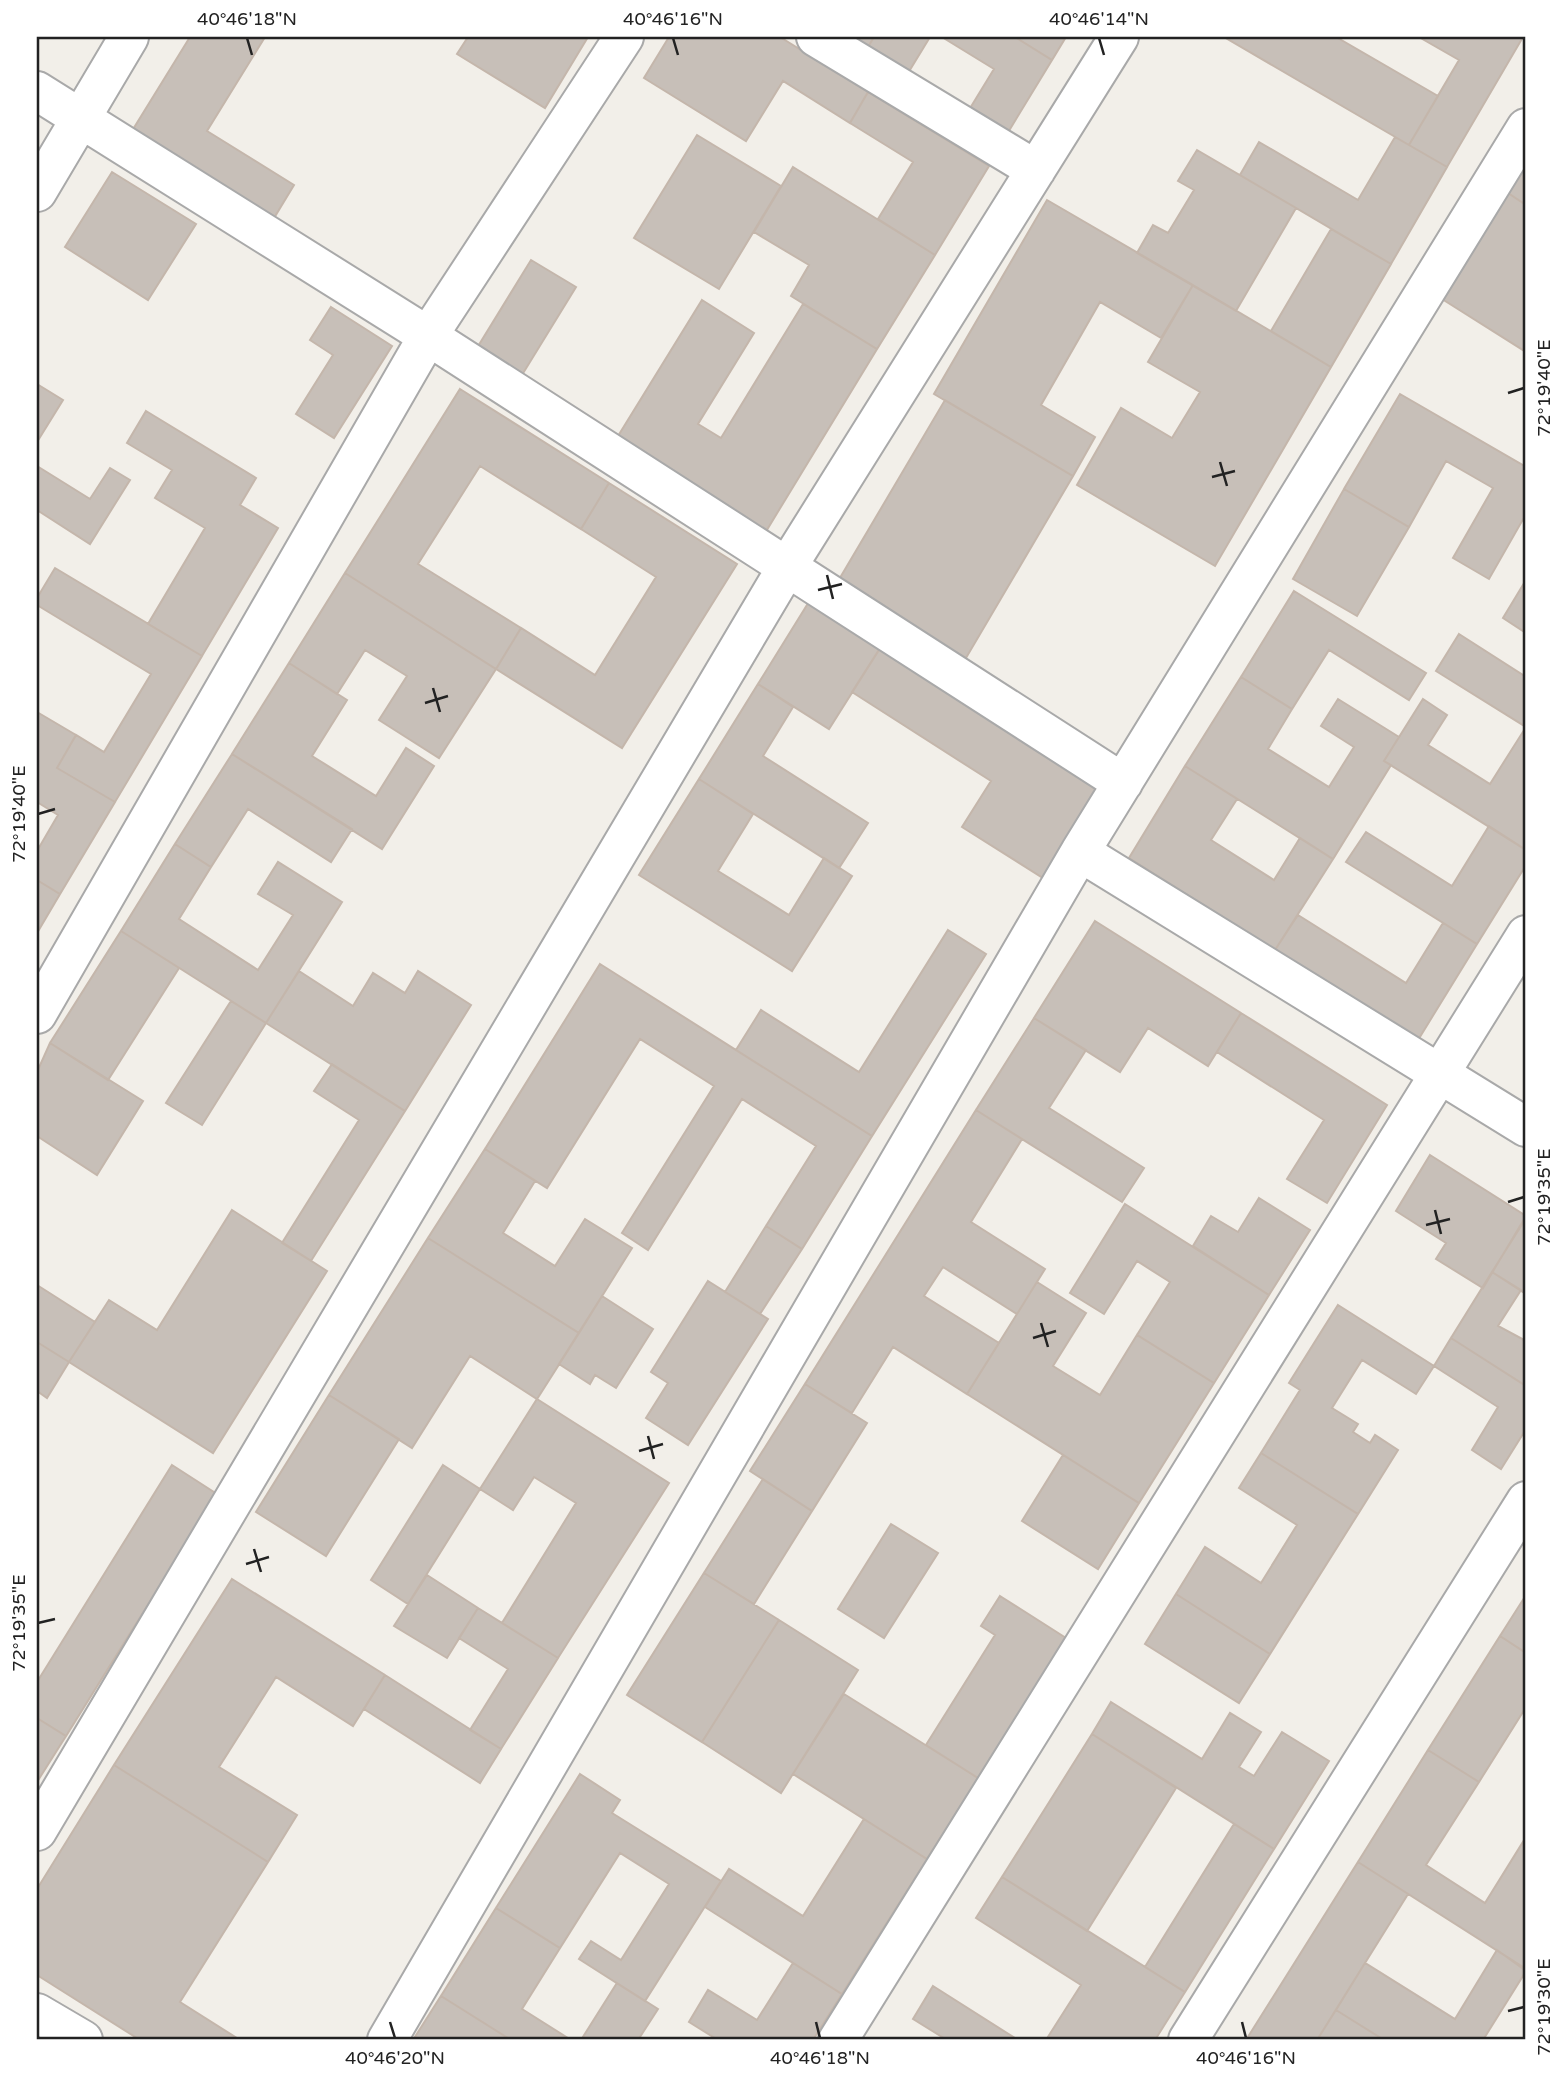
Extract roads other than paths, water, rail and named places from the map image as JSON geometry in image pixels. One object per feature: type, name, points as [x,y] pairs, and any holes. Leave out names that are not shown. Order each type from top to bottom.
[{"type":"street","points":[[37,192],[129,37]]},
{"type":"street","points":[[37,1014],[428,336],[624,37]]},
{"type":"street","points":[[816,37],[1036,170]]},
{"type":"street","points":[[37,1831],[787,566],[1119,37]]},
{"type":"street","points":[[37,91],[428,336],[1123,783]]},
{"type":"street","points":[[387,2040],[1080,852],[1526,128]]},
{"type":"street","points":[[1080,852],[1526,1128]]},
{"type":"street","points":[[838,2040],[1526,935]]},
{"type":"street","points":[[1188,2040],[1526,1501]]},
{"type":"street","points":[[37,2013],[83,2040]]}]
